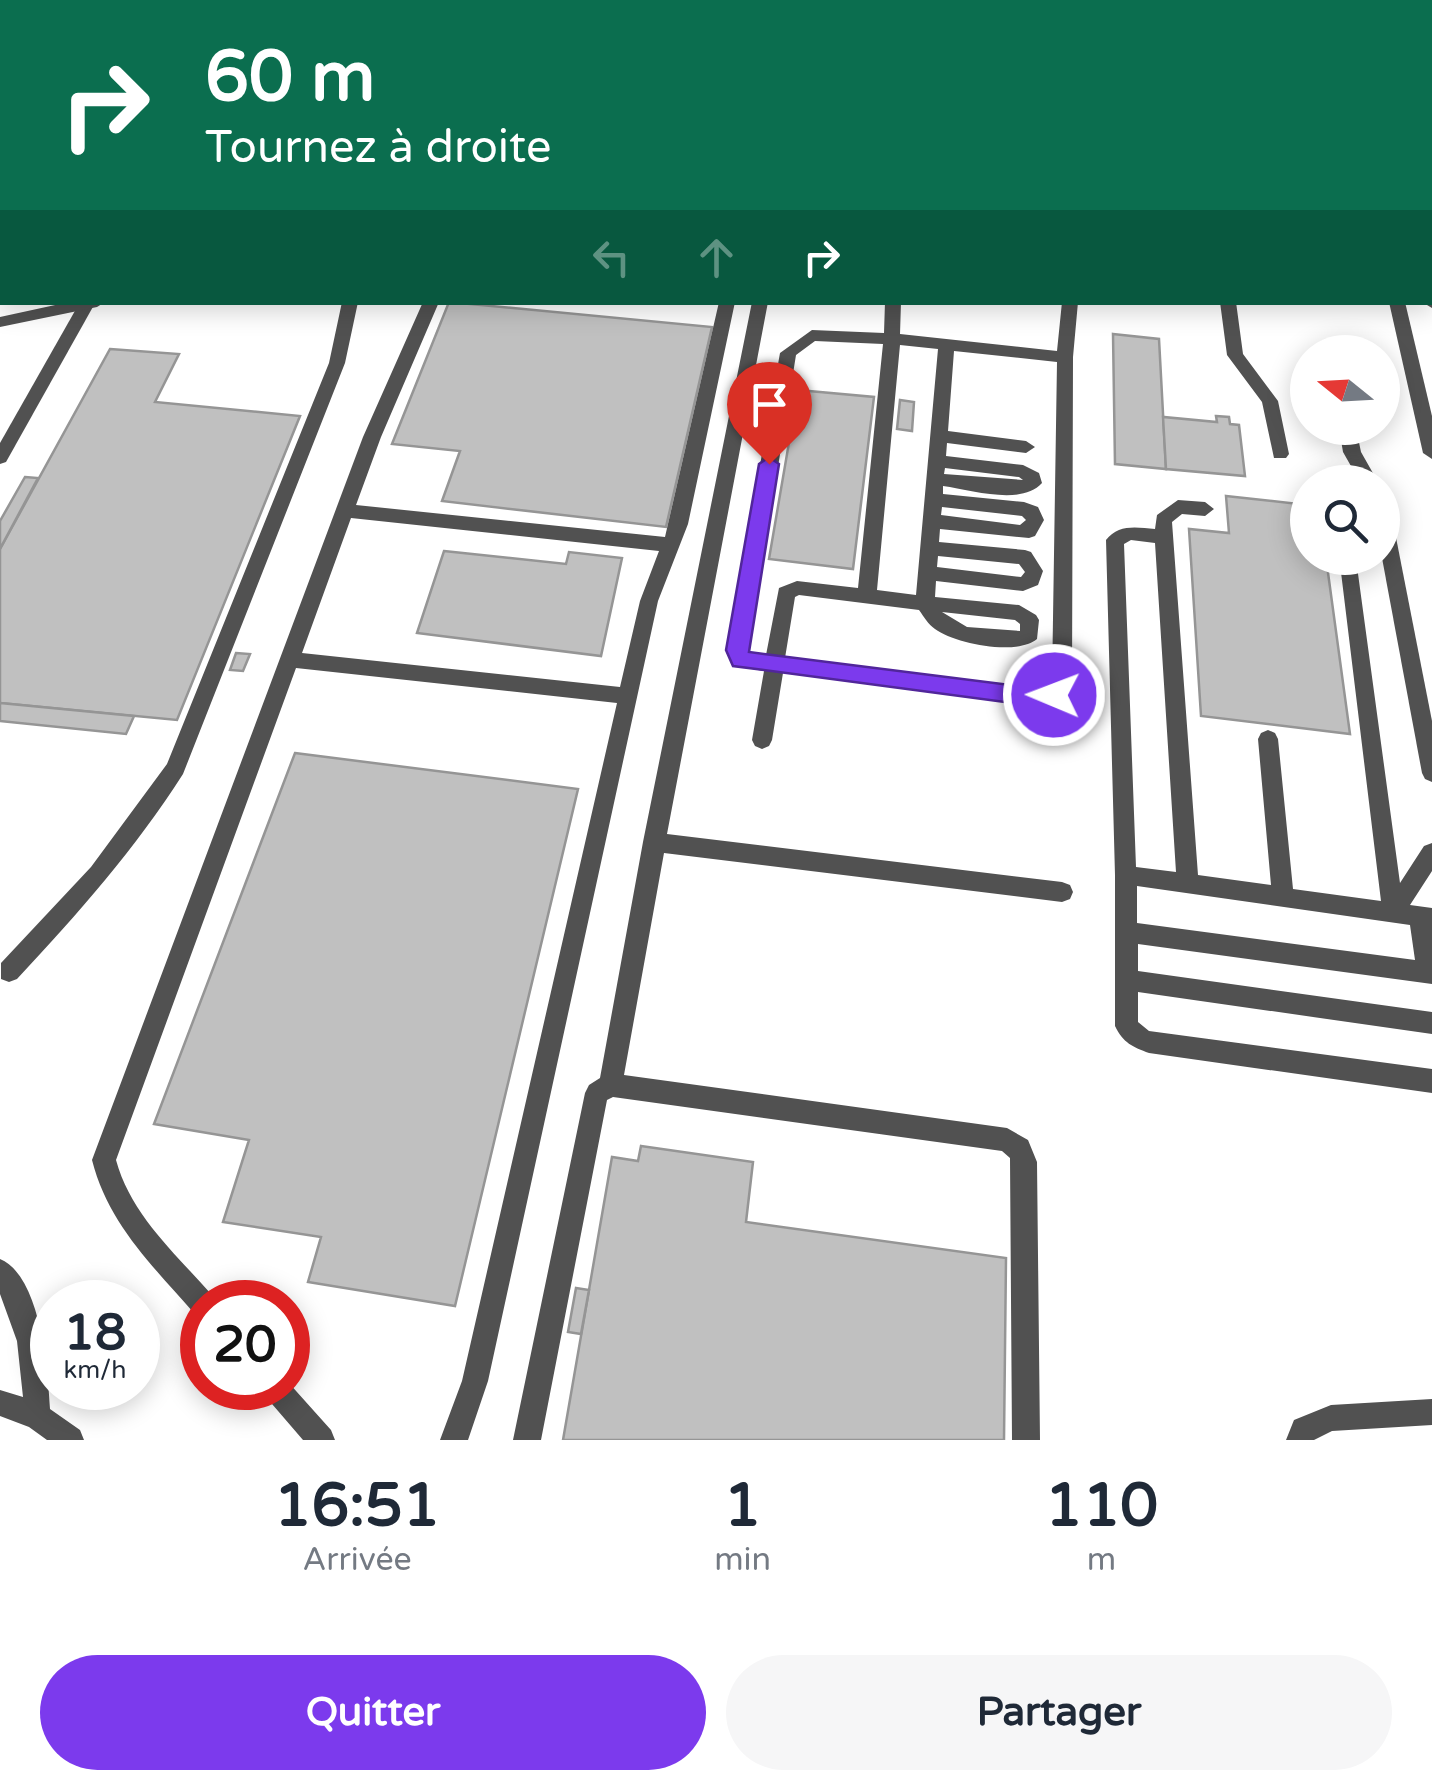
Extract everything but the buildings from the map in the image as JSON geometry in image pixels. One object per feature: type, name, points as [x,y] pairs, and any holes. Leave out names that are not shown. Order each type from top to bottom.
[{"type":"street","points":[[0,322],[87,305]]},
{"type":"street","points":[[0,458],[91,305]]},
{"type":"street","points":[[9,971],[96,882],[139,827],[176,768],[336,362],[349,305]]},
{"type":"street","points":[[182,1280],[124,1213],[108,1187],[104,1160],[372,437],[430,305]]},
{"type":"street","points":[[454,1440],[475,1382],[649,601],[672,545],[725,305]]},
{"type":"street","points":[[611,1085],[654,842],[759,305]]},
{"type":"street","points":[[867,596],[893,305]]},
{"type":"street","points":[[1065,357],[812,335],[788,353],[737,650],[741,660],[1042,698],[1054,695],[1062,686],[1065,357],[1070,305]]},
{"type":"street","points":[[1228,305],[1235,355],[1270,402],[1280,454]]},
{"type":"street","points":[[1398,305],[1432,453]]},
{"type":"street","points":[[762,740],[786,594],[790,589],[867,596],[925,603],[1019,613],[1029,620],[1030,634],[1024,640],[955,632],[931,616],[925,603],[946,345]]},
{"type":"street","points":[[939,436],[1026,446]]},
{"type":"street","points":[[932,521],[1030,532],[1035,520],[1032,512],[1024,509],[934,500]]},
{"type":"street","points":[[1188,884],[1163,520],[1178,506],[1205,509]]},
{"type":"street","points":[[344,511],[672,545]]},
{"type":"street","points":[[1164,537],[1128,532],[1115,540],[1127,1026],[1136,1037],[1149,1042],[1432,1081]]},
{"type":"street","points":[[928,573],[1023,584],[1031,580],[1034,571],[1025,558],[930,548]]},
{"type":"street","points":[[1350,575],[1393,912]]},
{"type":"street","points":[[1394,575],[1432,773]]},
{"type":"street","points":[[289,659],[628,696]]},
{"type":"street","points":[[1268,739],[1283,897]]},
{"type":"street","points":[[654,842],[1062,892]]},
{"type":"street","points":[[1393,912],[1432,853]]},
{"type":"street","points":[[1126,875],[1426,917],[1430,972],[1126,932]]},
{"type":"street","points":[[1128,980],[1432,1023]]},
{"type":"street","points":[[527,1440],[597,1093],[611,1085],[1007,1140],[1020,1148],[1026,1162],[1026,1440]]},
{"type":"street","points":[[0,1272],[20,1307],[32,1340],[38,1416]]},
{"type":"street","points":[[0,1403],[38,1416],[70,1440]]},
{"type":"street","points":[[295,1410],[321,1440]]},
{"type":"street","points":[[1300,1440],[1304,1430],[1331,1418],[1432,1412]]},
{"type":"route","points":[[769,464],[737,650],[741,660],[1042,698],[1054,695]]}]
